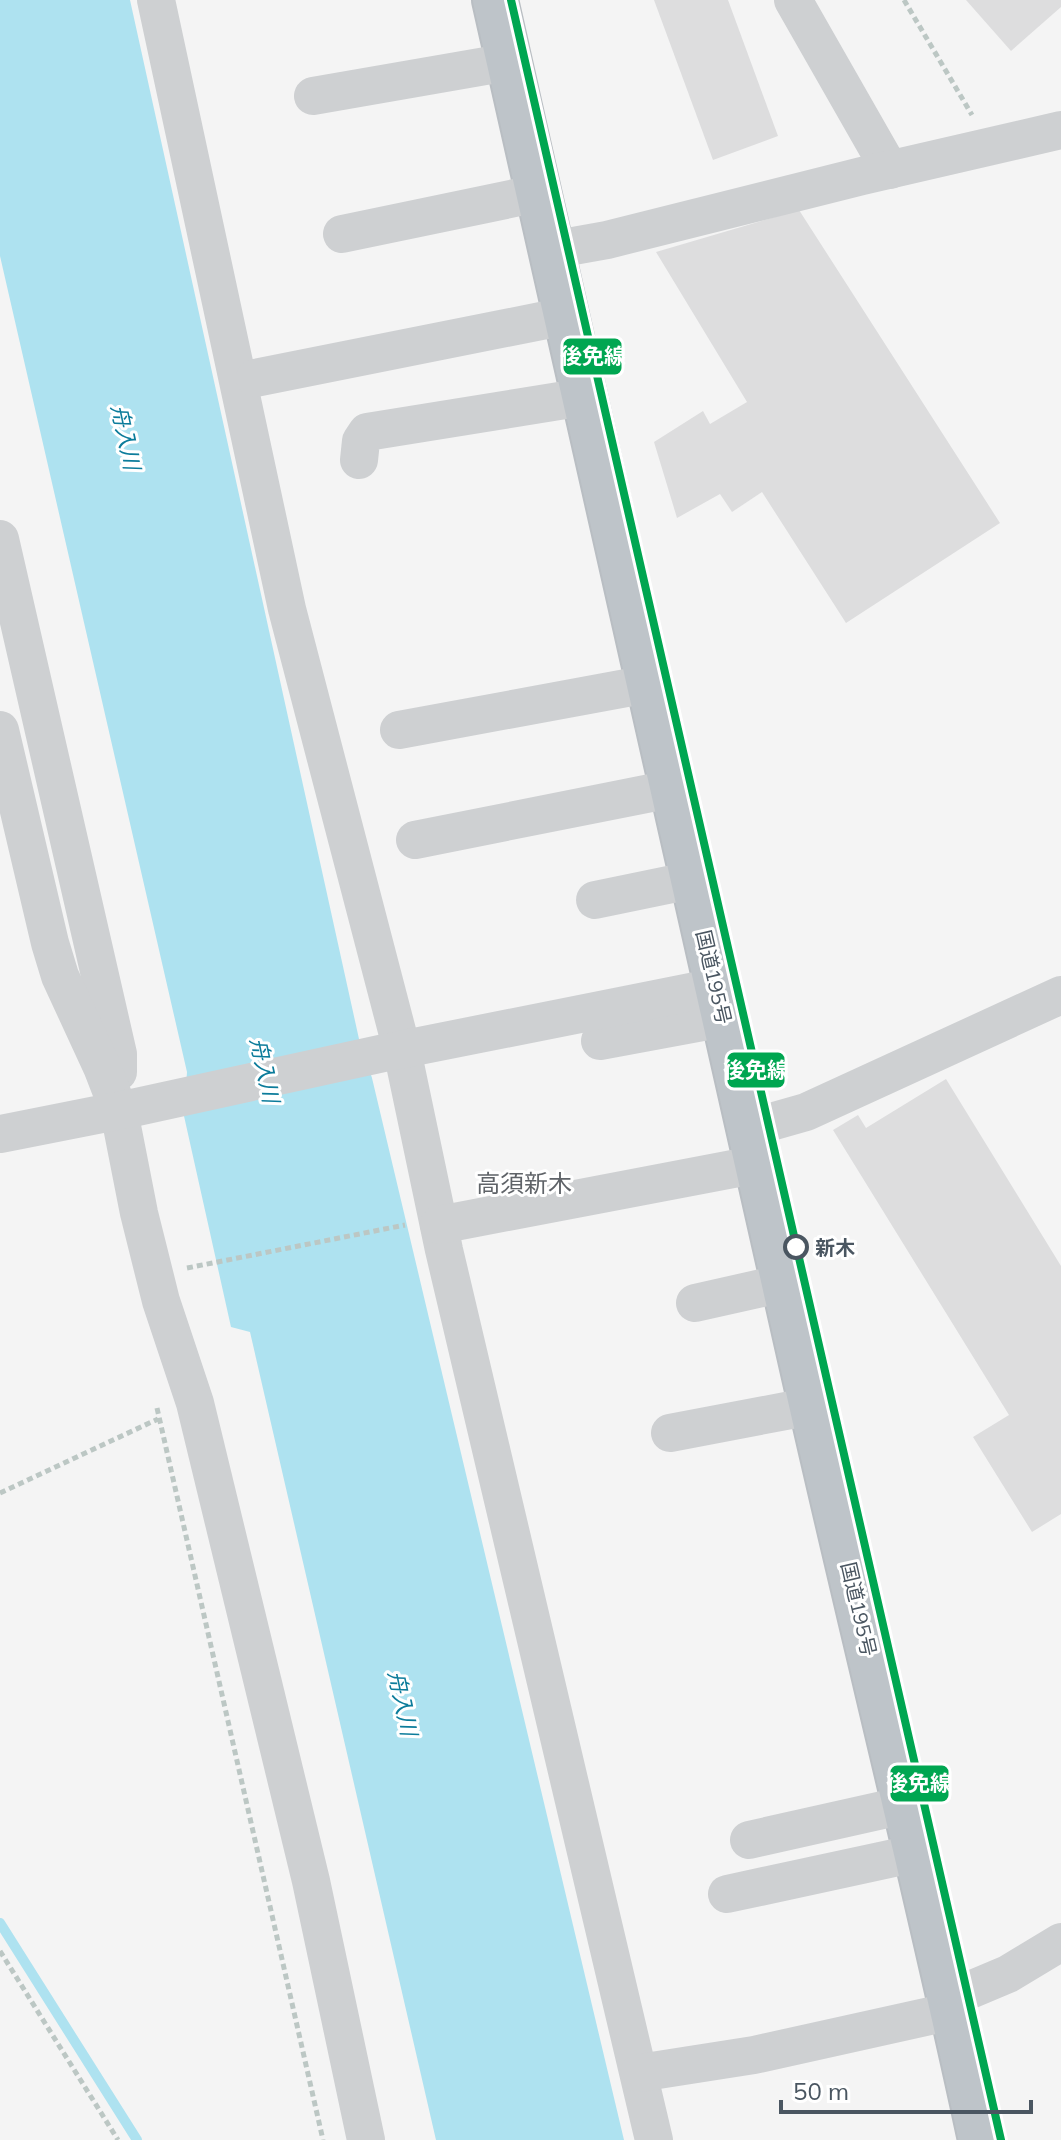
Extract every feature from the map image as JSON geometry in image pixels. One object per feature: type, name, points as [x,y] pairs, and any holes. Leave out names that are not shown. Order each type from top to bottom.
[{"type":"highway","name":"国道195号","points":[[495,0],[671,789],[951,1998],[981,2140]]},
{"type":"street","points":[[156,0],[287,609],[393,1052],[425,1224],[654,2140]]},
{"type":"street","points":[[793,0],[890,170]]},
{"type":"street","points":[[313,96],[509,62]]},
{"type":"street","points":[[551,250],[607,240],[1061,130]]},
{"type":"street","points":[[342,234],[539,193]]},
{"type":"street","points":[[255,378],[346,373],[566,316]]},
{"type":"street","points":[[359,460],[361,441],[367,432],[584,397]]},
{"type":"street","points":[[0,539],[118,1054],[143,1228],[161,1301],[195,1403],[311,1881],[366,2140]]},
{"type":"street","points":[[399,730],[648,684]]},
{"type":"street","points":[[0,730],[60,976],[102,1067],[128,1109]]},
{"type":"street","points":[[415,840],[671,789]]},
{"type":"street","points":[[594,890],[690,871]]},
{"type":"street","points":[[425,1224],[754,1146],[806,1112],[1061,995]]},
{"type":"street","points":[[0,1134],[393,1052],[720,1003]]},
{"type":"street","points":[[600,1041],[720,1003]]},
{"type":"street","points":[[695,1303],[784,1283]]},
{"type":"street","points":[[670,1433],[812,1406]]},
{"type":"street","points":[[749,1840],[905,1805]]},
{"type":"street","points":[[727,1894],[917,1853]]},
{"type":"street","points":[[639,2073],[754,2055],[939,2014],[951,1998],[1008,1974],[1061,1942]]},
{"type":"path","points":[[904,0],[991,147]]},
{"type":"path","points":[[185,1268],[425,1224]]},
{"type":"path","points":[[156,1404],[323,2140]]},
{"type":"path","points":[[0,1493],[158,1419]]},
{"type":"path","points":[[0,1951],[118,2140]]},
{"type":"water","name":"舟入川","points":[[0,0],[130,0],[359,1039],[372,1078],[624,2140],[436,2140],[250,1332],[231,1327],[184,1116],[187,1072],[0,256]]},
{"type":"building","points":[[654,0],[728,0],[778,136],[713,160]]},
{"type":"building","points":[[966,0],[1061,0],[1061,7],[1011,51]]},
{"type":"building","points":[[799,210],[1000,523],[846,623],[762,492],[732,512],[720,494],[677,518],[654,442],[703,411],[710,424],[747,402],[656,252]]},
{"type":"building","points":[[946,1079],[1061,1266],[1061,1514],[1032,1532],[973,1437],[1009,1415],[833,1130],[858,1115],[866,1128]]},
{"type":"waterway","points":[[0,1923],[137,2140]]},
{"type":"transit line","name":"後免線","points":[[511,0],[1001,2140]]},
{"type":"place","name":"新木","points":[[796,1247]]},
{"type":"district","name":"高須新木","points":[[524,1183]]}]
